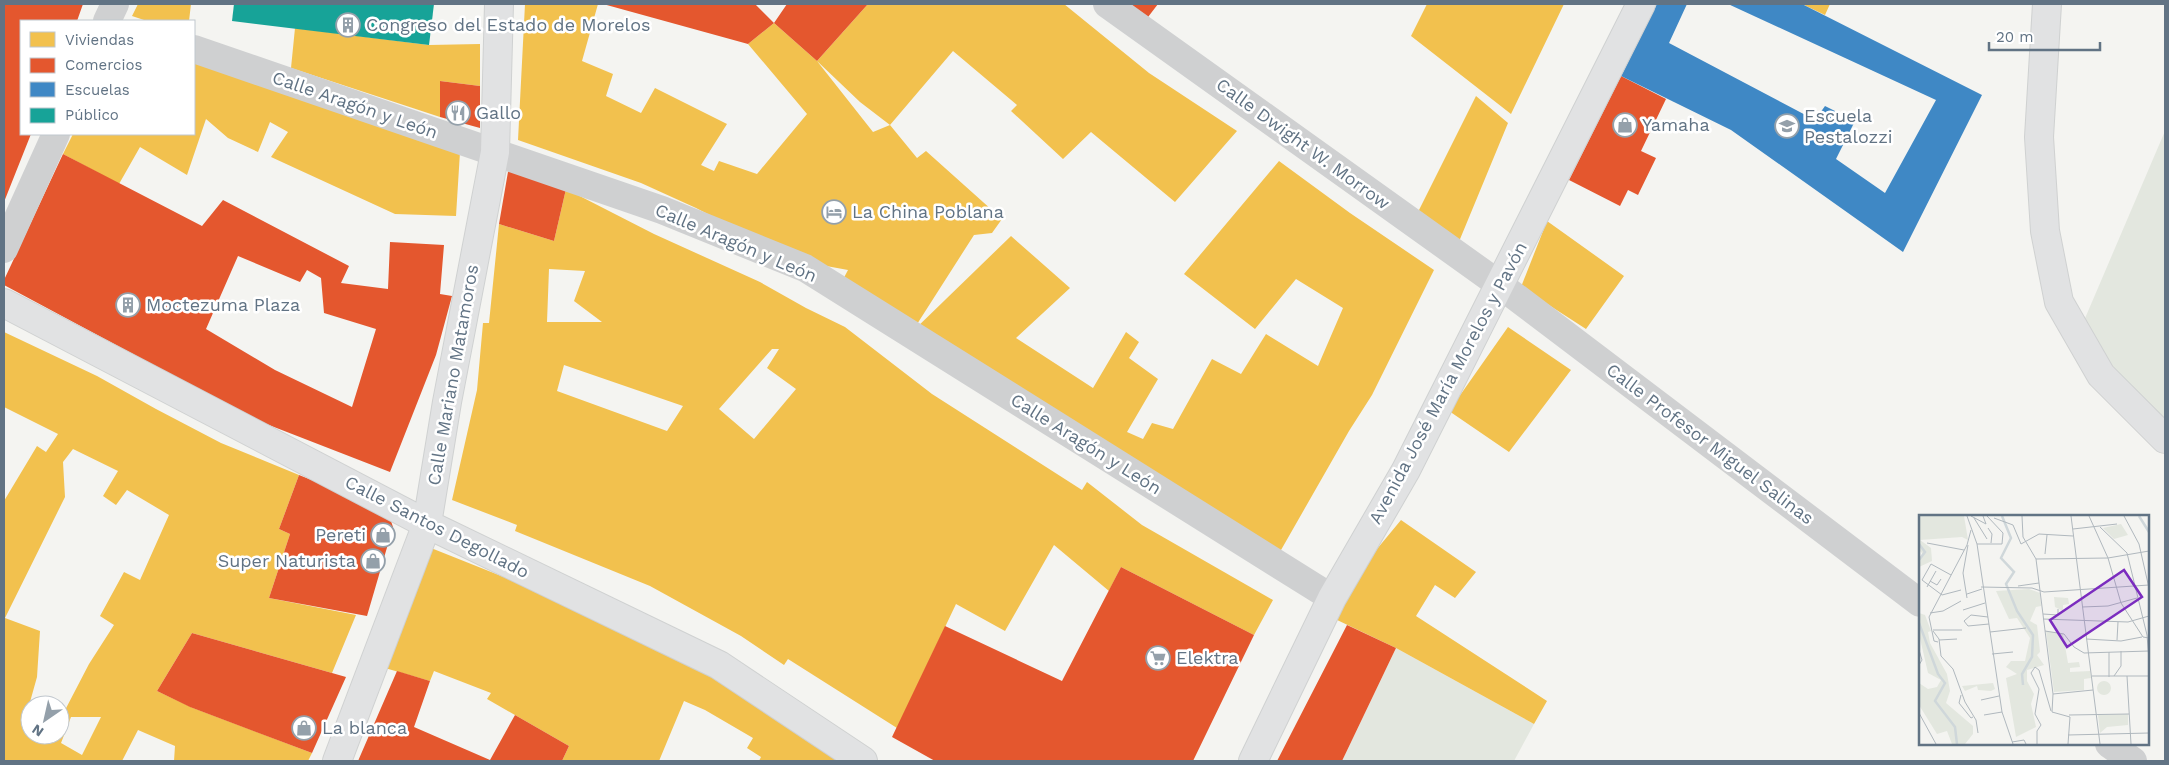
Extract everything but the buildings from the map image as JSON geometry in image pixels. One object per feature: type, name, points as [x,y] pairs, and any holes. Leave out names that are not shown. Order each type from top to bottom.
[{"type":"street","name":"Calle Mariano Matamoros","points":[[337,761],[427,524],[449,393],[495,152],[499,4]]},
{"type":"street","name":"Calle Dwight W. Morrow","points":[[1107,4],[1500,284]]},
{"type":"street","name":"Avenida José María Morelos y Pavón","points":[[1253,761],[1332,598],[1406,470],[1641,4]]},
{"type":"street","points":[[2047,4],[2039,137],[2045,231],[2059,302],[2101,375],[2165,439]]},
{"type":"street","name":"Calle Aragón y León","points":[[195,49],[662,210],[805,268],[1332,598]]},
{"type":"street","points":[[4,249],[56,135]]},
{"type":"street","name":"Calle Profesor Miguel Salinas","points":[[1500,284],[1919,602]]},
{"type":"street","name":"Calle Santos Degollado","points":[[4,303],[427,524],[719,665],[863,761]]},
{"type":"street","points":[[2111,745],[2133,761]]},
{"type":"shaded area","points":[[2165,131],[2165,426],[2103,367],[2083,323]]},
{"type":"shaded area","points":[[1396,648],[1534,724],[1514,761],[1342,761]]},
{"type":"place","name":"Congreso del Estado de Morelos","points":[[348,25]]},
{"type":"place","name":"Gallo","points":[[458,113]]},
{"type":"place","name":"Yamaha","points":[[1625,125]]},
{"type":"place","name":"Escuela Pestalozzi","points":[[1787,126]]},
{"type":"place","name":"La China Poblana","points":[[834,212]]},
{"type":"place","name":"Moctezuma Plaza","points":[[128,305]]},
{"type":"place","name":"Pereti","points":[[383,535]]},
{"type":"place","name":"Super Naturista","points":[[373,561]]},
{"type":"place","name":"Elektra","points":[[1158,658]]},
{"type":"place","name":"La blanca","points":[[304,728]]}]
